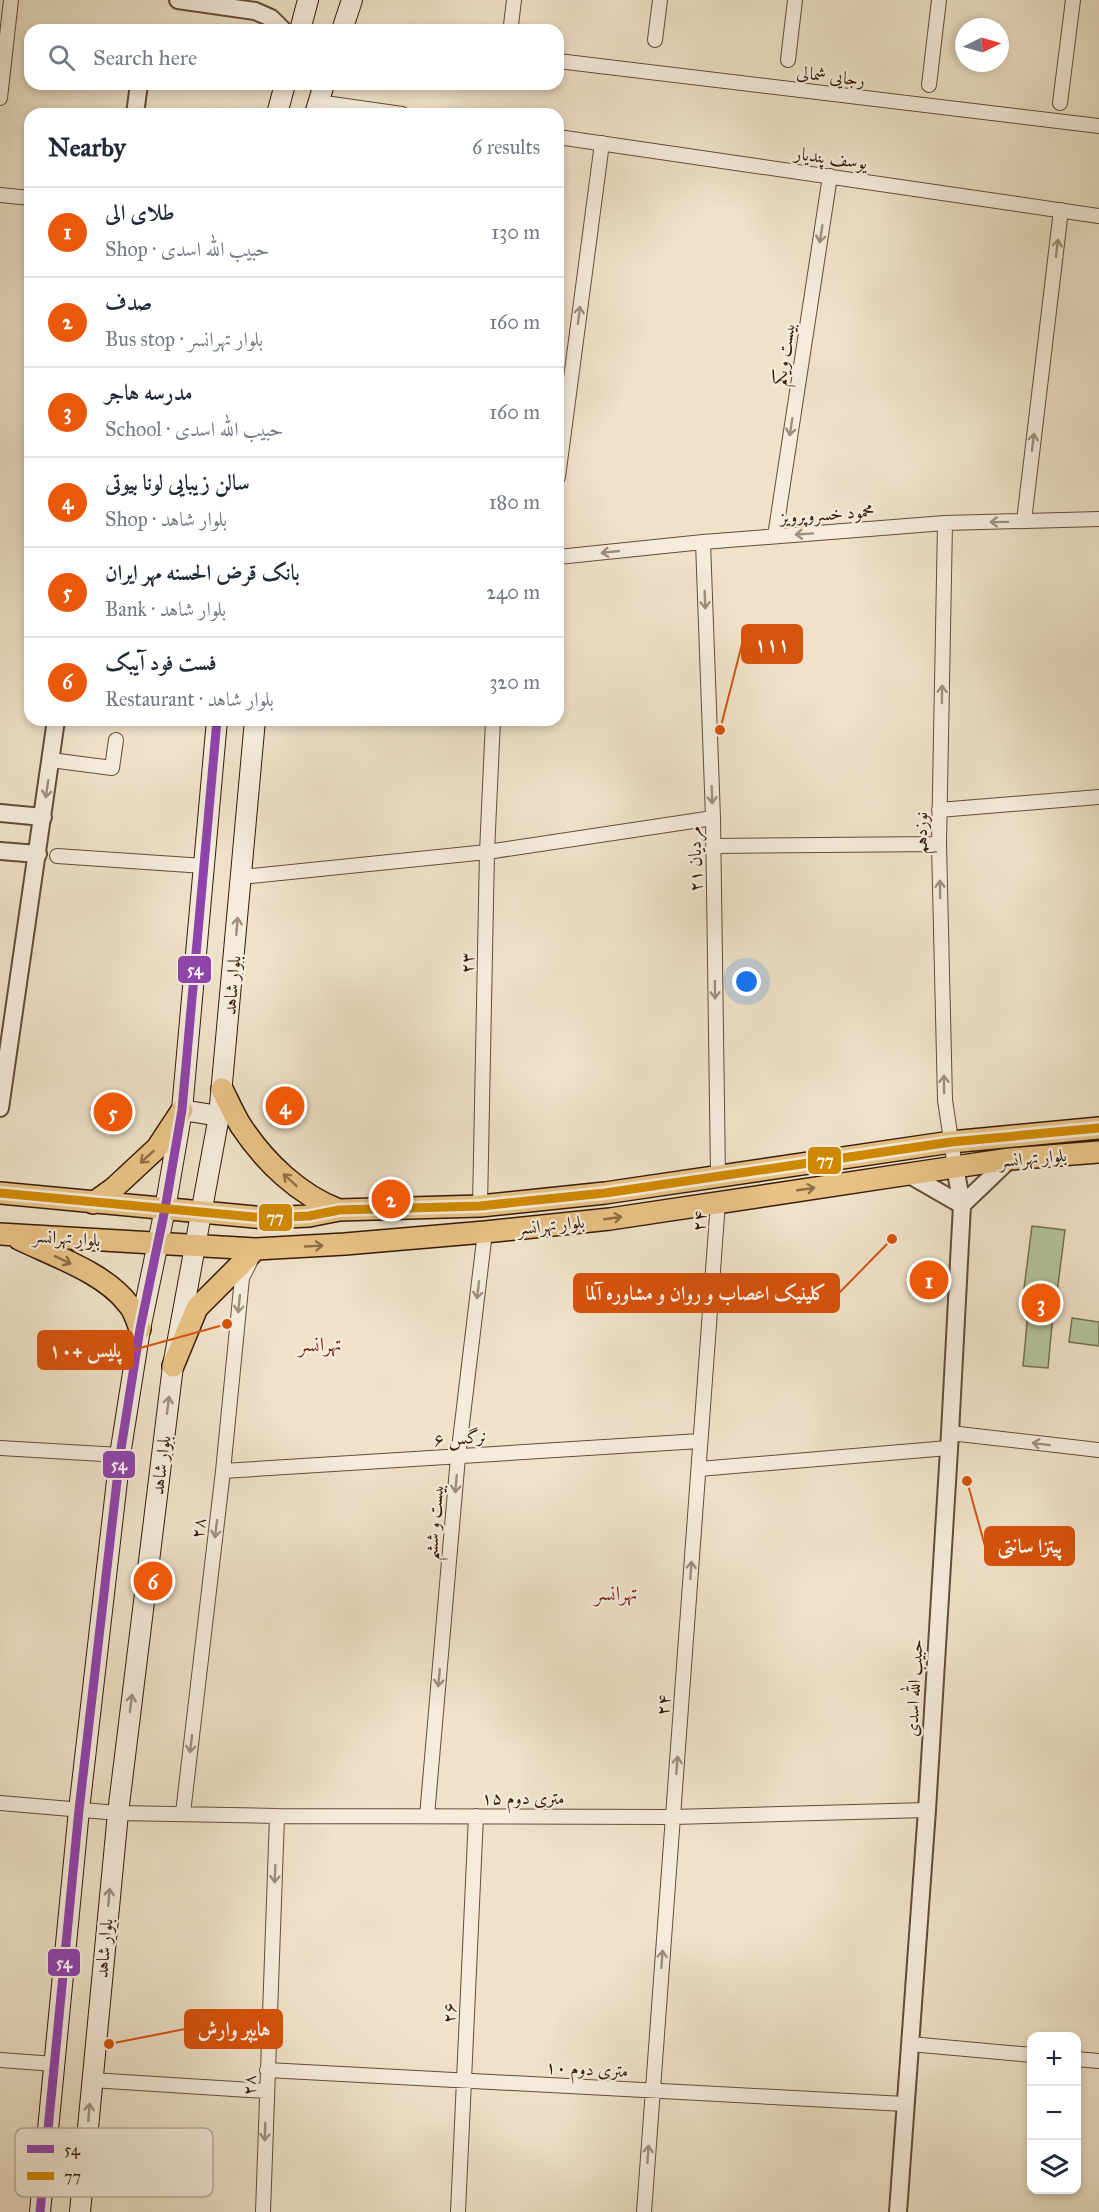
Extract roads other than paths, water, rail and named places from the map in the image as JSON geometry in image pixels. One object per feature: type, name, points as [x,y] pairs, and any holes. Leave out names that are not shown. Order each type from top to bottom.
[{"type":"main road","points":[[302,24],[308,0]]},
{"type":"main road","points":[[344,24],[352,0]]},
{"type":"main road","points":[[279,108],[283,90]]},
{"type":"main road","name":"بلوار شاهد","points":[[49,2128],[79,1810],[120,1455],[140,1329],[165,1209],[182,1110],[216,726]]},
{"type":"main road","name":"بلوار شاهد","points":[[88,2128],[118,1813],[173,1366],[219,1116],[255,726]]},
{"type":"main road","points":[[222,1089],[241,1126],[271,1163],[303,1192],[320,1203],[339,1210]]},
{"type":"main road","points":[[93,1203],[114,1188],[157,1148],[182,1110],[219,1116]]},
{"type":"main road","name":"بلوار تهرانسر","points":[[0,1193],[265,1218],[309,1216],[339,1210],[480,1206],[605,1193],[951,1142],[1099,1128]]},
{"type":"main road","points":[[982,1139],[971,1144],[967,1150],[969,1158],[984,1163]]},
{"type":"main road","points":[[926,1146],[934,1149],[938,1154],[939,1162],[930,1170]]},
{"type":"main road","name":"بلوار تهرانسر","points":[[5,1234],[256,1249],[485,1232],[610,1219],[1010,1159],[1099,1152]]},
{"type":"main road","points":[[5,1234],[90,1272],[129,1304],[140,1329]]},
{"type":"main road","points":[[173,1366],[197,1308],[256,1249]]},
{"type":"main road","name":"بلوار شاهد","points":[[40,2212],[42,2197]]},
{"type":"main road","name":"بلوار شاهد","points":[[80,2212],[81,2197]]},
{"type":"street","points":[[0,98],[11,0]]},
{"type":"street","points":[[178,0],[255,11],[271,18],[277,24]]},
{"type":"street","points":[[511,24],[514,0]]},
{"type":"street","points":[[655,40],[660,0]]},
{"type":"street","points":[[788,60],[795,0]]},
{"type":"street","points":[[929,85],[939,0]]},
{"type":"street","points":[[1060,103],[1073,0]]},
{"type":"street","name":"رجایی شمالی","points":[[564,62],[1099,126]]},
{"type":"street","points":[[136,108],[139,90]]},
{"type":"street","points":[[319,100],[353,108]]},
{"type":"street","name":"یوسف پندیار","points":[[564,138],[1099,216]]},
{"type":"street","points":[[564,431],[602,143]]},
{"type":"street","name":"بیست ویکم","points":[[775,536],[830,176]]},
{"type":"street","points":[[0,195],[24,197]]},
{"type":"street","points":[[1024,521],[1061,210]]},
{"type":"street","name":"محمود خسروپرویز","points":[[564,556],[703,542],[945,523],[1099,519]]},
{"type":"street","name":"نوزدهم","points":[[945,523],[939,844],[945,1100],[955,1167]]},
{"type":"street","name":"۲۱ مردیان","points":[[703,542],[713,846],[718,1175]]},
{"type":"street","points":[[0,1108],[56,726]]},
{"type":"street","name":"۲۳","points":[[480,1206],[487,852],[493,726]]},
{"type":"street","points":[[51,760],[112,768],[116,740]]},
{"type":"street","points":[[939,810],[1099,797]]},
{"type":"street","points":[[0,813],[44,817]]},
{"type":"street","points":[[242,878],[487,852],[712,818]]},
{"type":"street","points":[[713,846],[939,844]]},
{"type":"street","points":[[0,851],[38,854]]},
{"type":"street","points":[[57,856],[204,867]]},
{"type":"street","points":[[908,1174],[962,1205],[1010,1159]]},
{"type":"street","name":"حبیب الله اسدی","points":[[898,2212],[927,1810],[962,1205],[955,1167]]},
{"type":"street","name":"۲۴","points":[[644,2212],[718,1202]]},
{"type":"street","name":"بیست و ششم","points":[[427,1816],[458,1457],[485,1232]]},
{"type":"street","name":"۲۸","points":[[183,1813],[223,1471],[242,1278],[256,1249]]},
{"type":"street","points":[[699,1469],[949,1440],[1099,1450]]},
{"type":"street","name":"نرگس ۶","points":[[223,1471],[700,1442]]},
{"type":"street","points":[[0,1448],[120,1455]]},
{"type":"street","name":"۱۵ متری دوم","points":[[0,1803],[118,1813],[277,1816],[673,1817],[927,1810]]},
{"type":"street","name":"۲۸","points":[[263,2212],[277,1816]]},
{"type":"street","name":"۲۶","points":[[458,2212],[476,1816]]},
{"type":"street","points":[[910,2044],[1027,2055]]},
{"type":"street","points":[[1081,2059],[1099,2061]]},
{"type":"street","points":[[0,2060],[55,2064]]},
{"type":"street","name":"۱۰ متری دوم","points":[[267,2070],[905,2104]]},
{"type":"street","points":[[92,2080],[266,2091]]},
{"type":"place","name":"۱۱۱","points":[[720,730]]},
{"type":"place","name":"سالن زیبایی لونا بیوتی","points":[[285,1106]]},
{"type":"place","name":"بانک قرض الحسنه مهر ایران","points":[[113,1112]]},
{"type":"place","name":"صدف","points":[[391,1199]]},
{"type":"place","name":"کلینیک اعصاب و روان و مشاوره آلما","points":[[892,1239]]},
{"type":"place","name":"طلای الی","points":[[929,1280]]},
{"type":"place","name":"مدرسه هاجر","points":[[1041,1303]]},
{"type":"place","name":"پلیس +۱۰","points":[[227,1324]]},
{"type":"place","name":"پیتزا سانتی","points":[[967,1481]]},
{"type":"place","name":"فست فود آیبک","points":[[153,1581]]},
{"type":"place","name":"هایپر وارش","points":[[109,2044]]},
{"type":"district","name":"تهرانسر","points":[[320,1344]]},
{"type":"district","name":"تهرانسر","points":[[616,1593]]}]
